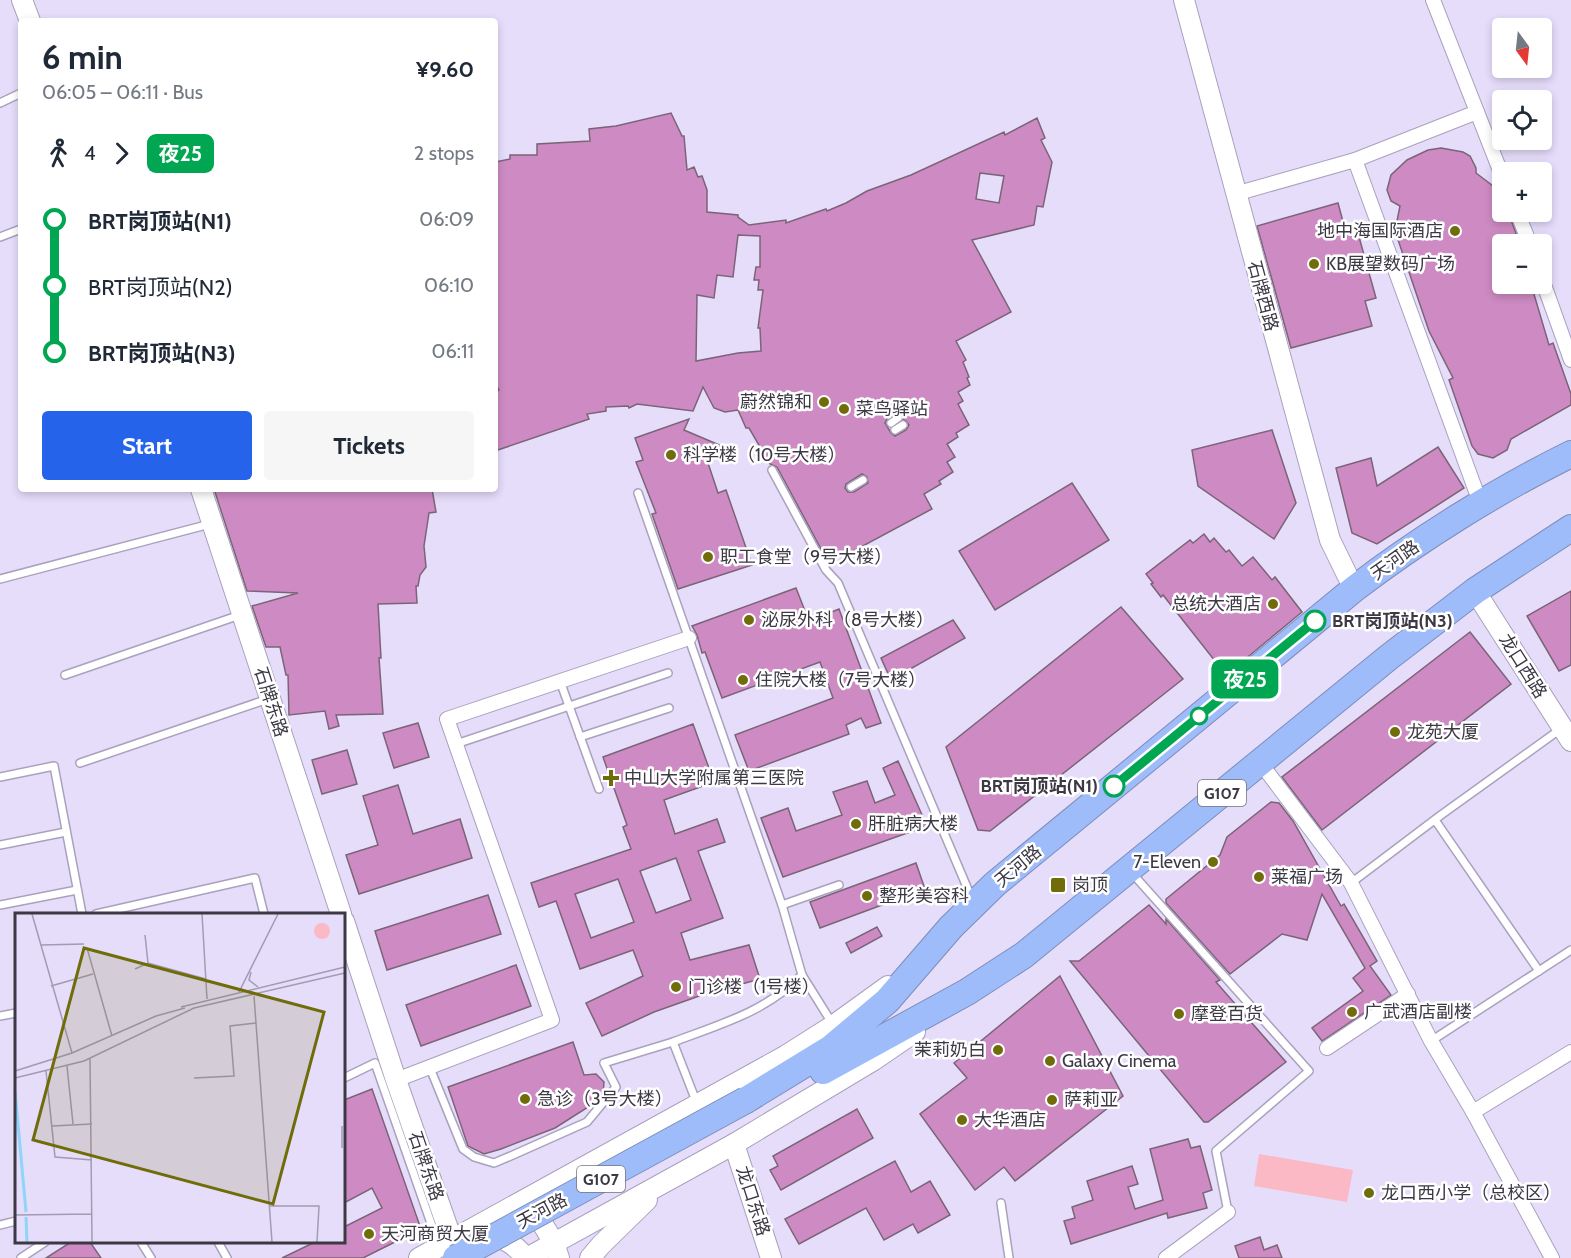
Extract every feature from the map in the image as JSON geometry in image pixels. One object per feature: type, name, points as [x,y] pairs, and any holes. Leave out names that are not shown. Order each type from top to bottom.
[{"type":"highway","name":"天河路","points":[[487,1258],[749,1106],[831,1048],[887,1001],[951,927],[1018,865],[1354,588],[1416,544],[1481,504],[1571,454]]},
{"type":"highway","name":"天河路","points":[[449,1248],[749,1106],[967,993],[1024,955],[1259,761],[1475,591],[1571,528]]},
{"type":"street","points":[[22,0],[29,18]]},
{"type":"street","name":"石牌西路","points":[[1184,0],[1330,540],[1354,588]]},
{"type":"street","points":[[1433,0],[1497,162]]},
{"type":"street","points":[[1235,194],[1354,160],[1477,112]]},
{"type":"street","points":[[1354,160],[1481,504]]},
{"type":"street","points":[[1547,294],[1571,360]]},
{"type":"street","name":"石牌东路","points":[[202,492],[340,913]]},
{"type":"street","name":"龙口西路","points":[[1475,591],[1567,734]]},
{"type":"street","points":[[396,1080],[552,1020],[447,719],[689,638]]},
{"type":"street","points":[[1259,761],[1352,883],[1431,1041],[1473,1112],[1552,1258]]},
{"type":"street","name":"石牌东路","points":[[345,924],[449,1248]]},
{"type":"street","points":[[449,1248],[527,1198],[785,1056],[834,1025],[922,962]]},
{"type":"street","points":[[419,1258],[490,1236],[511,1242],[527,1258],[556,1251],[639,1197],[734,1144],[880,1056],[967,993]]},
{"type":"street","points":[[1327,1048],[1360,1023],[1408,994]]},
{"type":"street","points":[[1473,1112],[1571,1052]]},
{"type":"street","name":"龙口东路","points":[[734,1144],[771,1258]]},
{"type":"street","points":[[619,1148],[620,1174],[639,1197]]},
{"type":"street","points":[[590,1258],[662,1184]]},
{"type":"street","points":[[527,1198],[556,1251]]},
{"type":"street","points":[[1166,1258],[1228,1212]]},
{"type":"lane","points":[[0,103],[18,94]]},
{"type":"lane","points":[[0,237],[18,230]]},
{"type":"lane","points":[[895,424],[903,425]]},
{"type":"lane","points":[[772,470],[826,570],[838,583],[974,904]]},
{"type":"lane","points":[[851,487],[863,480]]},
{"type":"lane","points":[[638,494],[782,904],[802,975],[834,1025]]},
{"type":"lane","points":[[0,579],[213,524]]},
{"type":"lane","points":[[65,675],[242,614]]},
{"type":"lane","points":[[456,744],[668,673]]},
{"type":"lane","points":[[560,681],[599,789]]},
{"type":"lane","points":[[81,763],[270,698]]},
{"type":"lane","points":[[580,736],[669,708]]},
{"type":"lane","points":[[1352,883],[1435,820],[1567,734]]},
{"type":"lane","points":[[0,777],[54,765],[82,913]]},
{"type":"lane","points":[[1435,820],[1539,971]]},
{"type":"lane","points":[[0,845],[66,832]]},
{"type":"lane","points":[[1129,870],[1309,1071],[1216,1151],[1228,1212]]},
{"type":"lane","points":[[105,913],[255,878],[264,913]]},
{"type":"lane","points":[[782,904],[839,885]]},
{"type":"lane","points":[[0,905],[77,890]]},
{"type":"lane","points":[[1431,1041],[1571,950]]},
{"type":"lane","points":[[430,1068],[463,1149],[474,1157],[494,1163],[587,1122],[616,1088],[604,1062],[673,1042],[753,1012],[789,989],[802,975]]},
{"type":"lane","points":[[0,1016],[15,1013]]},
{"type":"lane","points":[[673,1042],[698,1105]]},
{"type":"lane","points":[[345,1078],[375,1063],[449,1248]]},
{"type":"lane","points":[[1001,1203],[1009,1258]]},
{"type":"lane","points":[[0,1225],[15,1221]]},
{"type":"lane","points":[[21,1258],[44,1243]]},
{"type":"lane","points":[[142,1243],[151,1258]]},
{"type":"lane","points":[[219,1243],[227,1258]]},
{"type":"shaded area","points":[[1259,1154],[1353,1170],[1347,1202],[1254,1186]]},
{"type":"building","points":[[671,113],[684,136],[687,170],[694,167],[698,177],[702,176],[707,190],[707,212],[738,215],[749,225],[786,220],[786,223],[826,209],[827,211],[867,191],[911,175],[1004,132],[1005,135],[1037,118],[1045,138],[1041,140],[1052,162],[1043,207],[1037,206],[1034,225],[972,240],[1011,312],[956,341],[966,360],[963,362],[970,385],[958,392],[963,401],[958,404],[969,425],[956,433],[958,437],[947,444],[955,457],[947,462],[953,472],[939,481],[941,484],[924,494],[932,509],[846,555],[845,553],[828,562],[777,467],[770,464],[749,428],[746,428],[738,410],[725,412],[714,408],[703,387],[693,411],[637,404],[629,408],[628,406],[606,407],[606,411],[587,414],[589,419],[498,450],[498,161],[510,159],[510,155],[537,155],[537,144],[590,141],[589,129],[616,126]],"holes":[[[980,173],[1004,176],[999,203],[976,199]],[[738,235],[760,236],[760,267],[756,267],[754,280],[759,280],[758,290],[763,290],[758,328],[760,328],[761,351],[696,361],[697,295],[714,298],[717,275],[733,277]],[[895,413],[902,414],[903,419],[909,425],[906,430],[895,436],[885,423]],[[862,474],[867,477],[868,483],[854,492],[848,492],[845,488],[846,484]]]},
{"type":"building","points":[[1441,148],[1463,152],[1470,156],[1476,173],[1492,185],[1492,222],[1512,222],[1516,234],[1492,234],[1492,294],[1534,294],[1549,345],[1553,343],[1571,394],[1571,405],[1511,439],[1507,450],[1493,458],[1478,454],[1472,446],[1449,380],[1453,378],[1429,331],[1395,231],[1400,206],[1391,201],[1387,190],[1391,175],[1407,160],[1428,150]]},
{"type":"building","name":"KB展望数码广场","points":[[1338,203],[1345,229],[1356,226],[1376,298],[1365,301],[1372,326],[1291,348],[1257,226]]},
{"type":"building","points":[[689,419],[684,430],[724,447],[705,454],[718,493],[726,490],[752,565],[678,589],[652,514],[656,513],[636,462],[643,460],[635,438]]},
{"type":"building","points":[[1272,430],[1296,503],[1274,539],[1198,486],[1192,450]]},
{"type":"building","points":[[1438,447],[1464,488],[1377,544],[1352,533],[1336,468],[1371,458],[1377,486]]},
{"type":"building","points":[[1072,483],[1109,540],[995,610],[959,551]]},
{"type":"building","points":[[215,492],[433,492],[436,512],[429,513],[424,546],[426,567],[416,586],[417,603],[378,604],[383,714],[336,715],[339,726],[329,729],[325,711],[289,715],[288,675],[286,675],[280,647],[266,647],[252,606],[298,593],[247,591]]},
{"type":"building","points":[[1204,534],[1210,542],[1214,538],[1226,552],[1229,550],[1242,566],[1253,557],[1272,580],[1275,577],[1302,612],[1226,675],[1163,595],[1161,597],[1146,574],[1190,540],[1193,543]]},
{"type":"building","name":"住院大楼（7号大楼）","points":[[796,588],[809,621],[839,609],[881,723],[866,728],[861,718],[846,725],[849,734],[749,771],[735,735],[833,698],[820,662],[722,698],[705,652],[702,653],[692,626]]},
{"type":"building","points":[[1571,591],[1571,665],[1559,671],[1527,616]]},
{"type":"building","points":[[1121,607],[1183,679],[990,831],[978,830],[946,747]]},
{"type":"building","points":[[953,620],[965,638],[891,680],[881,658]]},
{"type":"building","name":"龙苑大厦","points":[[1470,632],[1511,684],[1322,830],[1282,777]]},
{"type":"building","points":[[418,723],[429,757],[394,768],[383,733]]},
{"type":"building","points":[[693,724],[714,782],[664,800],[675,834],[717,819],[725,842],[698,851],[723,918],[681,933],[690,960],[749,945],[760,979],[702,995],[654,1012],[602,1036],[586,1003],[643,976],[633,950],[580,969],[556,901],[539,907],[531,883],[631,849],[623,827],[627,825],[603,757]],"holes":[[[676,858],[691,900],[656,913],[640,871]],[[618,879],[634,922],[591,938],[575,894]]]},
{"type":"building","points":[[347,750],[357,784],[322,794],[312,760]]},
{"type":"building","name":"肝脏病大楼","points":[[898,761],[927,826],[783,877],[761,818],[788,808],[796,831],[842,815],[833,792],[867,781],[875,803],[895,795],[883,768]]},
{"type":"building","points":[[398,785],[413,834],[460,819],[472,858],[359,894],[346,855],[378,845],[363,796]]},
{"type":"building","name":"莱福广场","points":[[1271,802],[1279,803],[1293,821],[1341,906],[1344,904],[1377,961],[1370,966],[1391,995],[1322,1041],[1312,1028],[1363,991],[1353,978],[1365,968],[1322,894],[1307,940],[1282,934],[1230,974],[1166,903],[1166,899],[1220,855],[1227,837]]},
{"type":"building","name":"整形美容科","points":[[916,863],[925,889],[820,928],[810,902]]},
{"type":"building","points":[[488,895],[501,934],[387,970],[375,931]]},
{"type":"building","name":"摩登百货","points":[[1149,905],[1166,924],[1166,919],[1220,980],[1216,982],[1286,1062],[1208,1122],[1204,1122],[1070,961],[1079,961]]},
{"type":"building","points":[[877,927],[882,936],[851,953],[846,943]]},
{"type":"building","points":[[516,965],[531,1006],[421,1046],[406,1005]]},
{"type":"building","points":[[1060,976],[1123,1096],[1015,1181],[1004,1167],[975,1190],[920,1114],[967,1078],[954,1063]]},
{"type":"building","name":"急诊（3号大楼）","points":[[573,1042],[584,1075],[596,1074],[604,1082],[603,1093],[593,1104],[555,1128],[501,1149],[484,1154],[468,1146],[448,1087]]},
{"type":"building","points":[[372,1089],[421,1229],[363,1258],[282,1258],[313,1243],[345,1243],[345,1226],[382,1208],[372,1188],[345,1202],[345,1100]]},
{"type":"building","points":[[857,1109],[873,1138],[781,1190],[770,1170],[778,1166],[773,1156]]},
{"type":"building","points":[[1188,1139],[1191,1148],[1200,1146],[1205,1164],[1212,1190],[1203,1193],[1207,1208],[1168,1218],[1167,1213],[1071,1244],[1064,1221],[1075,1218],[1072,1207],[1093,1200],[1087,1181],[1132,1166],[1138,1184],[1128,1187],[1135,1209],[1163,1200],[1150,1149]]},
{"type":"building","points":[[895,1161],[911,1192],[930,1181],[950,1215],[918,1233],[913,1224],[884,1240],[866,1208],[799,1244],[785,1219]]},
{"type":"building","points":[[1260,1237],[1264,1250],[1277,1245],[1282,1258],[1239,1258],[1235,1246]]},
{"type":"building","points":[[69,1243],[91,1243],[101,1258],[46,1258]]},
{"type":"bus line","name":"夜25","points":[[1114,786],[1315,621]]},
{"type":"place","name":"地中海国际酒店","points":[[1455,231]]},
{"type":"place","name":"KB展望数码广场","points":[[1314,264]]},
{"type":"place","name":"蔚然锦和","points":[[824,402]]},
{"type":"place","name":"菜鸟驿站","points":[[844,409]]},
{"type":"place","name":"科学楼（10号大楼）","points":[[671,455]]},
{"type":"place","name":"职工食堂（9号大楼）","points":[[708,557]]},
{"type":"place","name":"总统大酒店","points":[[1273,604]]},
{"type":"place","name":"泌尿外科（8号大楼）","points":[[749,620]]},
{"type":"place","name":"BRT岗顶站(N3)","points":[[1315,621]]},
{"type":"place","name":"住院大楼（7号大楼）","points":[[743,680]]},
{"type":"place","name":"龙苑大厦","points":[[1395,732]]},
{"type":"place","name":"中山大学附属第三医院","points":[[611,778]]},
{"type":"place","name":"BRT岗顶站(N1)","points":[[1114,786]]},
{"type":"place","name":"肝脏病大楼","points":[[856,824]]},
{"type":"place","name":"7-Eleven","points":[[1213,862]]},
{"type":"place","name":"莱福广场","points":[[1259,877]]},
{"type":"place","name":"岗顶","points":[[1058,885]]},
{"type":"place","name":"整形美容科","points":[[867,896]]},
{"type":"place","name":"门诊楼（1号楼）","points":[[676,987]]},
{"type":"place","name":"广武酒店副楼","points":[[1352,1012]]},
{"type":"place","name":"摩登百货","points":[[1179,1014]]},
{"type":"place","name":"茉莉奶白","points":[[998,1050]]},
{"type":"place","name":"Galaxy Cinema","points":[[1050,1061]]},
{"type":"place","name":"急诊（3号大楼）","points":[[525,1099]]},
{"type":"place","name":"萨莉亚","points":[[1052,1100]]},
{"type":"place","name":"大华酒店","points":[[962,1120]]},
{"type":"place","name":"龙口西小学（总校区）","points":[[1369,1193]]},
{"type":"place","name":"天河商贸大厦","points":[[369,1234]]}]
